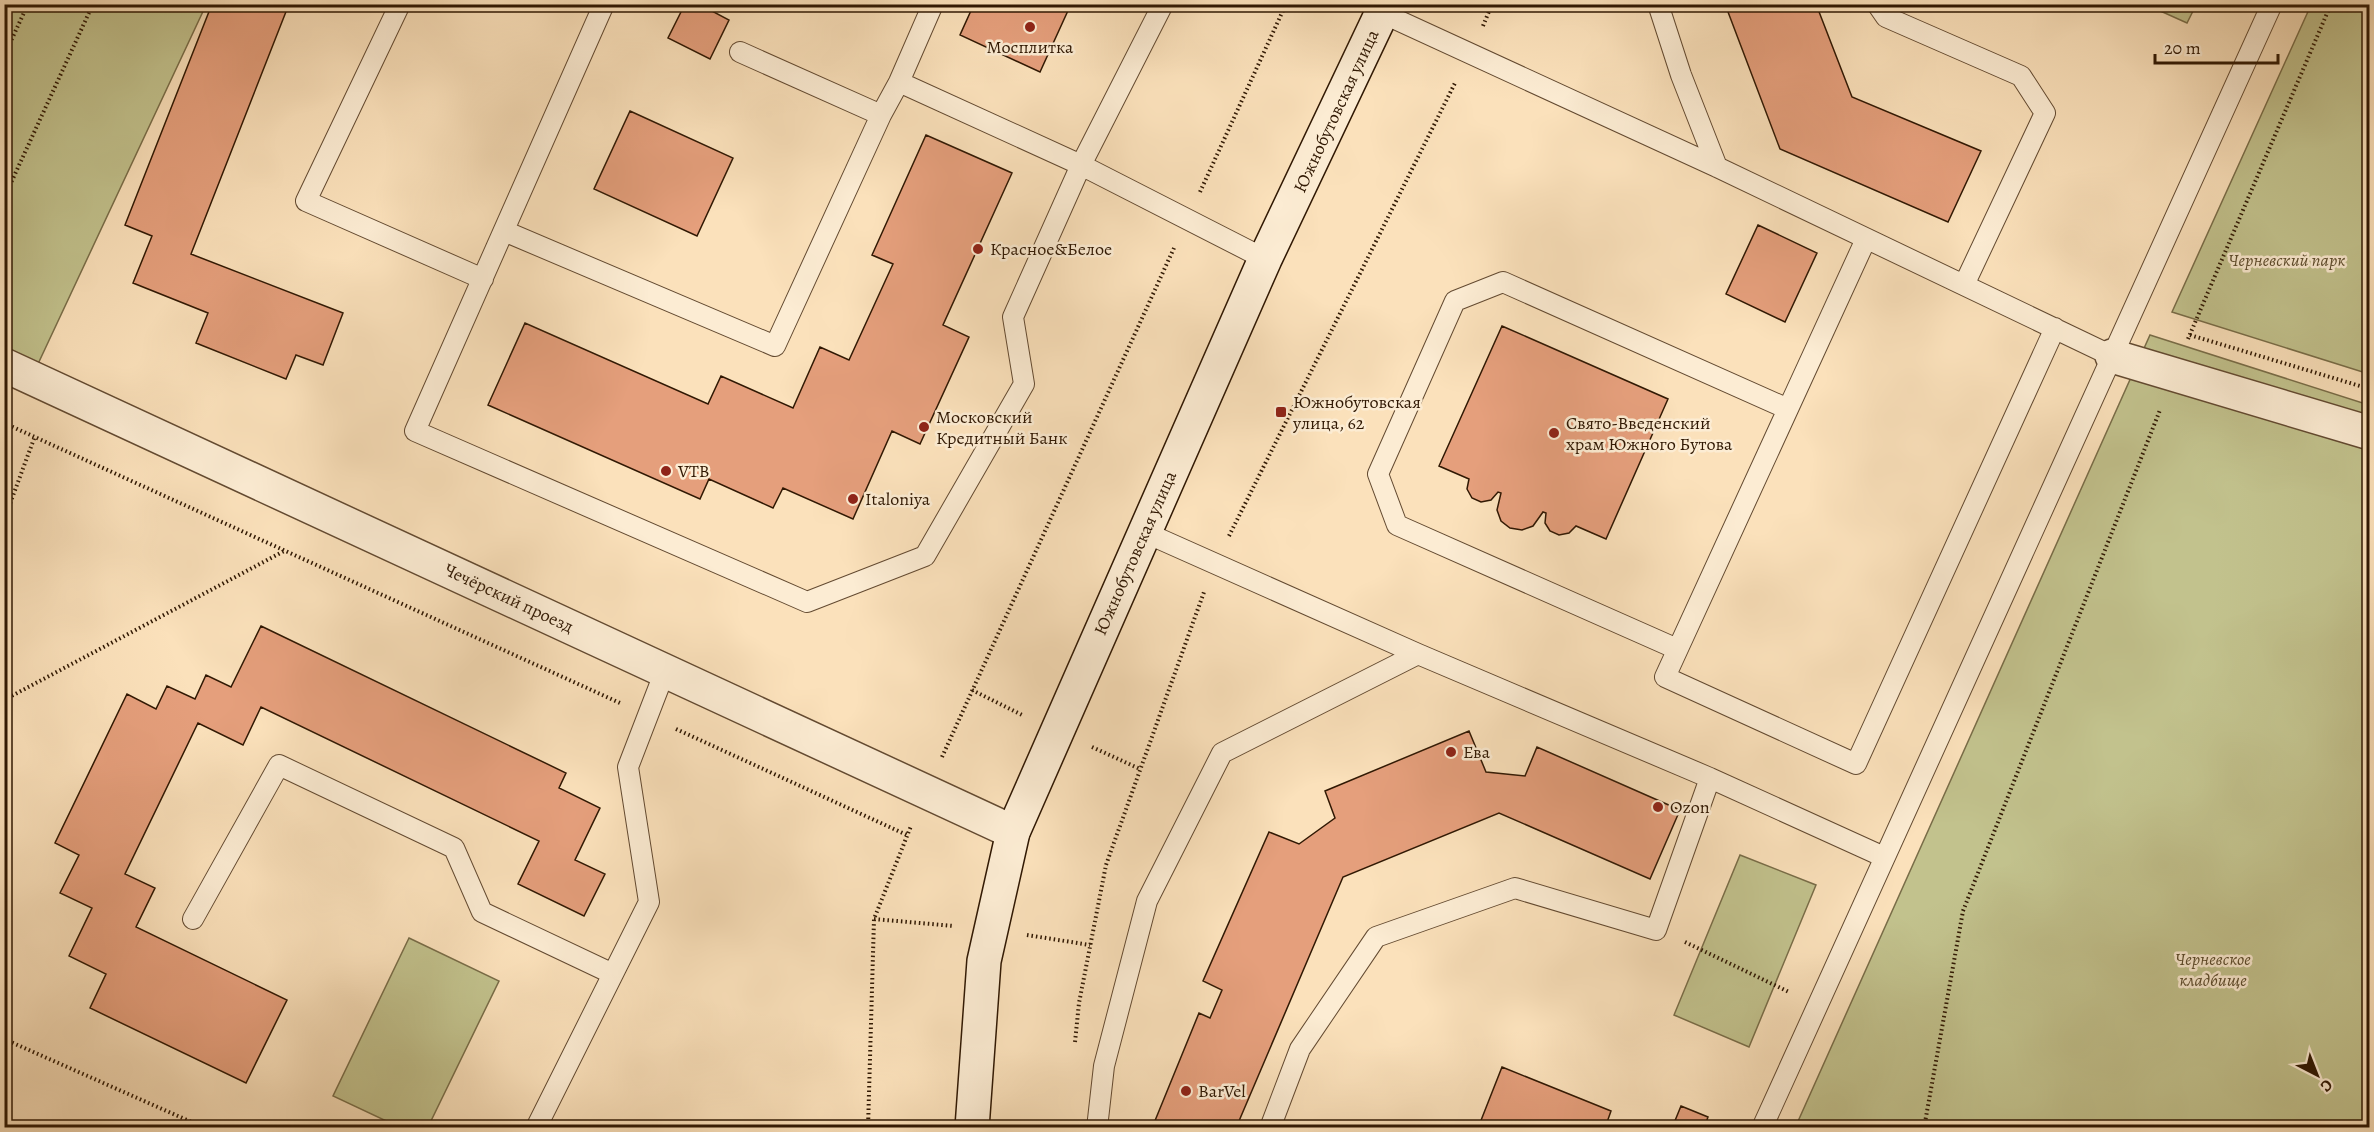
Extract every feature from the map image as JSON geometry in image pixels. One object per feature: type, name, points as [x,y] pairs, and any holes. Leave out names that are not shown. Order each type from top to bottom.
[{"type":"street","name":"Южнобутовская улица","points":[[972,1128],[984,961],[1013,832],[1265,259],[1384,9]]},
{"type":"street","points":[[2112,356],[2370,433]]},
{"type":"street","name":"Чечёрский проезд","points":[[4,365],[1013,832]]},
{"type":"lane","points":[[400,4],[306,201],[483,279]]},
{"type":"lane","points":[[604,4],[415,431],[807,603],[925,556],[1024,384],[1012,316],[1081,165],[1163,4]]},
{"type":"lane","points":[[504,231],[775,346],[881,115],[899,82],[933,4]]},
{"type":"lane","points":[[1658,4],[1681,75],[1717,167]]},
{"type":"lane","points":[[1877,4],[1887,17],[2021,76],[2045,113],[1965,285]]},
{"type":"lane","points":[[1762,1128],[2272,4]]},
{"type":"lane","points":[[1384,9],[2112,356]]},
{"type":"lane","points":[[740,52],[881,115]]},
{"type":"lane","points":[[899,82],[1081,165],[1265,259]]},
{"type":"lane","points":[[1866,239],[1665,676],[1856,764],[2055,328]]},
{"type":"lane","points":[[1677,649],[1397,525],[1377,474],[1455,301],[1503,282],[1788,409]]},
{"type":"lane","points":[[1144,532],[1418,654],[1710,778],[1884,857]]},
{"type":"lane","points":[[1097,1128],[1104,1066],[1147,901],[1222,753],[1418,654]]},
{"type":"lane","points":[[536,1128],[649,902],[628,767],[665,670]]},
{"type":"lane","points":[[194,919],[279,765],[453,848],[482,912],[613,974]]},
{"type":"lane","points":[[1270,1128],[1300,1050],[1376,937],[1515,888],[1656,930],[1710,778]]},
{"type":"path","points":[[4,56],[28,4]]},
{"type":"path","points":[[4,198],[93,4]]},
{"type":"path","points":[[868,1128],[874,919],[926,791],[1286,4]]},
{"type":"path","points":[[1924,1128],[1963,911],[2190,335],[2331,4]]},
{"type":"path","points":[[2190,335],[2370,389]]},
{"type":"path","points":[[4,423],[907,835]]},
{"type":"path","points":[[4,520],[34,436]]},
{"type":"path","points":[[4,700],[286,550]]},
{"type":"path","points":[[1656,930],[1817,1005]]},
{"type":"path","points":[[4,1040],[205,1128]]},
{"type":"green space","points":[[5,5],[206,5],[37,366],[5,351]]},
{"type":"green space","points":[[2147,5],[2196,5],[2187,23]]},
{"type":"green space","name":"Черневский парк","points":[[2311,5],[2369,5],[2369,374],[2172,312]]},
{"type":"green space","name":"Черневское кладбище","points":[[2150,335],[2369,405],[2369,1127],[1795,1128]]},
{"type":"green space","points":[[1740,855],[1816,885],[1749,1047],[1674,1015]]},
{"type":"green space","points":[[409,938],[499,981],[428,1127],[399,1127],[333,1096]]},
{"type":"building","points":[[212,4],[289,4],[191,254],[343,313],[323,365],[296,355],[286,379],[196,343],[208,313],[133,283],[152,236],[125,225]]},
{"type":"building","points":[[685,4],[711,4],[708,9],[729,20],[710,59],[668,38]]},
{"type":"building","points":[[974,4],[1071,4],[1040,72],[960,35]]},
{"type":"building","points":[[1725,4],[1816,4],[1852,97],[1981,151],[1948,222],[1780,149]]},
{"type":"building","points":[[630,111],[733,158],[697,236],[594,189]]},
{"type":"building","points":[[926,135],[1012,173],[943,325],[969,337],[920,444],[892,431],[853,519],[783,488],[773,508],[709,479],[700,499],[488,405],[525,323],[708,404],[721,376],[793,408],[820,347],[849,360],[893,264],[872,255]]},
{"type":"building","points":[[1758,225],[1817,253],[1785,322],[1726,294]]},
{"type":"building","name":"Свято-Введенский храм Южного Бутова","points":[[1502,326],[1668,399],[1606,539],[1576,526],[1569,533],[1559,535],[1550,531],[1545,523],[1546,513],[1543,512],[1533,526],[1522,530],[1510,528],[1501,521],[1497,510],[1501,493],[1498,492],[1491,500],[1481,502],[1472,498],[1467,489],[1469,479],[1439,466]]},
{"type":"building","points":[[261,626],[566,773],[559,788],[600,808],[575,860],[605,874],[584,916],[518,884],[539,841],[261,707],[243,745],[198,723],[125,874],[155,888],[136,927],[287,1000],[246,1083],[90,1008],[106,974],[69,956],[92,908],[60,893],[79,855],[55,843],[127,694],[156,709],[167,686],[195,699],[206,675],[231,687]]},
{"type":"building","points":[[1469,731],[1486,772],[1525,776],[1537,747],[1680,810],[1650,879],[1499,813],[1343,877],[1236,1128],[1152,1128],[1199,1013],[1210,1018],[1222,990],[1203,981],[1269,832],[1299,844],[1335,818],[1325,791]]},
{"type":"building","points":[[1502,1067],[1611,1111],[1605,1128],[1478,1128]]},
{"type":"building","points":[[1681,1106],[1708,1117],[1704,1128],[1672,1128]]},
{"type":"place","name":"Мосплитка","points":[[1030,27]]},
{"type":"place","name":"Красное&Белое","points":[[978,249]]},
{"type":"place","name":"Южнобутовская улица, 62","points":[[1281,412]]},
{"type":"place","name":"Московский Кредитный Банк","points":[[924,427]]},
{"type":"place","name":"Свято-Введенский храм Южного Бутова","points":[[1554,433]]},
{"type":"place","name":"VTB","points":[[666,471]]},
{"type":"place","name":"Italoniya","points":[[853,499]]},
{"type":"place","name":"Ева","points":[[1451,752]]},
{"type":"place","name":"Ozon","points":[[1658,807]]},
{"type":"place","name":"BarVel","points":[[1186,1091]]}]
